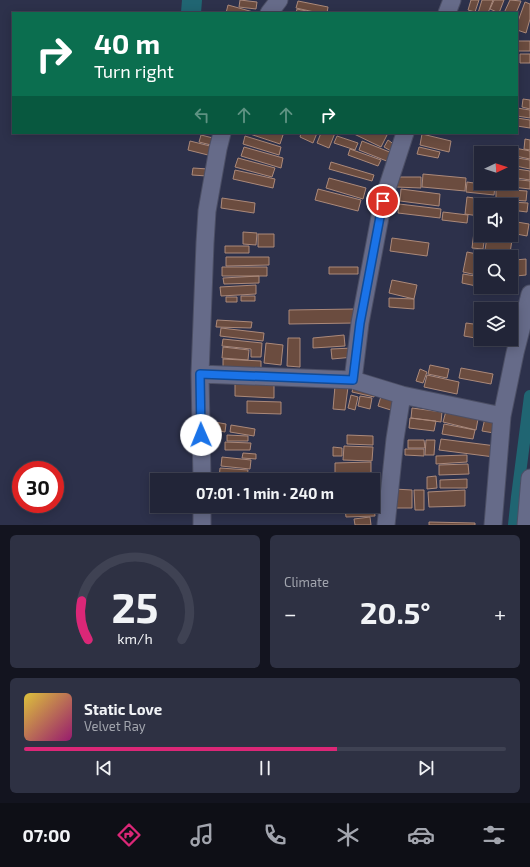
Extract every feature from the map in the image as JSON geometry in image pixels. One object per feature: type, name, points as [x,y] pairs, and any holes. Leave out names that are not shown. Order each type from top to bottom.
[{"type":"street","points":[[270,12],[279,0]]},
{"type":"street","points":[[447,12],[452,0]]},
{"type":"street","points":[[202,473],[200,374],[207,212],[222,134]]},
{"type":"street","points":[[353,380],[360,323],[383,201],[405,134]]},
{"type":"street","points":[[493,525],[502,416],[515,353],[530,294]]},
{"type":"street","points":[[200,374],[353,380],[402,395],[502,416]]},
{"type":"street","points":[[386,525],[395,439],[402,395]]},
{"type":"street","points":[[526,525],[530,478]]},
{"type":"street","points":[[202,513],[202,525]]},
{"type":"building","points":[[240,0],[257,2],[256,9],[239,7]]},
{"type":"building","points":[[471,0],[479,0],[475,12],[468,10]]},
{"type":"building","points":[[482,0],[493,0],[488,12],[478,12]]},
{"type":"building","points":[[494,0],[504,0],[499,12],[490,9]]},
{"type":"building","points":[[510,0],[521,1],[516,12],[504,12]]},
{"type":"building","points":[[298,1],[328,7],[327,12],[314,12],[296,8]]},
{"type":"building","points":[[525,2],[530,4],[530,19],[526,33],[518,30],[518,21]]},
{"type":"building","points":[[228,5],[253,12],[226,12]]},
{"type":"building","points":[[297,9],[311,12],[296,12]]},
{"type":"building","points":[[518,41],[530,41],[530,51],[518,51]]},
{"type":"building","points":[[520,54],[530,54],[530,63],[520,63]]},
{"type":"building","points":[[523,99],[530,100],[530,109],[522,107]]},
{"type":"building","points":[[518,108],[530,110],[530,118],[518,116]]},
{"type":"building","points":[[518,118],[530,120],[530,128],[518,126]]},
{"type":"building","points":[[250,134],[283,135],[280,144]]},
{"type":"building","points":[[301,134],[317,134],[313,143],[300,137]]},
{"type":"building","points":[[321,134],[335,134],[329,148],[317,143]]},
{"type":"building","points":[[354,134],[388,134],[381,147]]},
{"type":"building","points":[[422,134],[451,141],[449,152],[420,145]]},
{"type":"building","points":[[201,135],[213,138],[211,145],[199,142]]},
{"type":"building","points":[[245,136],[281,147],[279,155],[243,144]]},
{"type":"building","points":[[337,136],[358,143],[355,150],[334,143]]},
{"type":"building","points":[[525,139],[530,140],[530,150],[524,149]]},
{"type":"building","points":[[388,140],[395,145],[391,151],[384,147]]},
{"type":"building","points":[[190,141],[214,147],[212,156],[188,150]]},
{"type":"building","points":[[362,141],[392,153],[389,162],[359,150]]},
{"type":"building","points":[[244,147],[283,158],[281,168],[241,156]]},
{"type":"building","points":[[419,147],[440,152],[438,158],[417,154]]},
{"type":"building","points":[[350,149],[381,160],[378,166],[348,155]]},
{"type":"building","points":[[518,149],[530,151],[530,159],[518,156]]},
{"type":"building","points":[[238,158],[275,168],[272,177],[235,167]]},
{"type":"building","points":[[518,158],[530,160],[530,169],[518,166]]},
{"type":"building","points":[[331,162],[374,175],[372,181],[329,169]]},
{"type":"building","points":[[193,168],[208,169],[207,176],[192,175]]},
{"type":"building","points":[[518,169],[530,171],[530,180],[518,178]]},
{"type":"building","points":[[235,170],[275,179],[273,188],[233,179]]},
{"type":"building","points":[[423,174],[466,178],[465,191],[422,187]]},
{"type":"building","points":[[396,177],[421,177],[421,188],[396,187]]},
{"type":"building","points":[[329,178],[366,188],[363,199],[326,188]]},
{"type":"building","points":[[518,180],[530,181],[530,189],[518,188]]},
{"type":"building","points":[[467,182],[474,183],[474,190],[495,190],[494,195],[466,192]]},
{"type":"building","points":[[318,189],[361,200],[358,211],[315,200]]},
{"type":"building","points":[[401,189],[440,194],[439,206],[400,201]]},
{"type":"building","points":[[496,190],[527,191],[526,201],[518,200],[518,198],[496,198]]},
{"type":"building","points":[[467,197],[474,198],[474,215],[465,214]]},
{"type":"building","points":[[222,198],[255,203],[254,213],[221,208]]},
{"type":"building","points":[[518,202],[528,203],[527,212],[518,211]]},
{"type":"building","points":[[399,204],[441,209],[440,218],[398,213]]},
{"type":"building","points":[[443,212],[468,215],[467,223],[442,220]]},
{"type":"building","points":[[518,222],[529,224],[527,236],[518,234]]},
{"type":"building","points":[[243,232],[257,233],[256,245],[243,244]]},
{"type":"building","points":[[474,232],[474,242],[484,242],[483,249],[472,248]]},
{"type":"building","points":[[258,234],[274,234],[274,247],[258,247]]},
{"type":"building","points":[[392,238],[429,243],[427,256],[390,251]]},
{"type":"building","points":[[486,242],[512,242],[510,250],[485,250]]},
{"type":"building","points":[[225,246],[249,246],[249,253],[225,253]]},
{"type":"building","points":[[467,252],[474,253],[474,274],[463,272]]},
{"type":"building","points":[[226,257],[269,257],[269,265],[226,266]]},
{"type":"building","points":[[526,259],[526,275],[518,276],[518,260]]},
{"type":"building","points":[[222,267],[267,267],[267,276],[222,276]]},
{"type":"building","points":[[329,267],[358,267],[358,274],[329,274]]},
{"type":"building","points":[[463,274],[474,276],[474,286],[462,283]]},
{"type":"building","points":[[259,276],[259,283],[224,284],[223,278]]},
{"type":"building","points":[[392,280],[417,285],[414,299],[389,293]]},
{"type":"building","points":[[256,285],[256,294],[221,296],[220,287]]},
{"type":"building","points":[[241,296],[255,296],[255,301],[241,301]]},
{"type":"building","points":[[226,297],[237,297],[237,302],[226,302]]},
{"type":"building","points":[[389,298],[414,299],[414,309],[389,307]]},
{"type":"building","points":[[355,309],[355,323],[289,324],[289,310]]},
{"type":"building","points":[[217,320],[252,322],[251,328],[216,327]]},
{"type":"building","points":[[466,323],[474,324],[474,338],[464,336]]},
{"type":"building","points":[[221,328],[264,333],[263,341],[220,336]]},
{"type":"building","points":[[344,335],[345,346],[313,348],[313,338]]},
{"type":"building","points":[[288,338],[300,338],[300,367],[287,366]]},
{"type":"building","points":[[223,339],[262,343],[261,357],[251,357],[251,349],[222,346]]},
{"type":"building","points":[[266,343],[283,345],[281,365],[264,363]]},
{"type":"building","points":[[223,347],[249,350],[248,360],[222,358]]},
{"type":"building","points":[[353,348],[354,357],[332,359],[331,349]]},
{"type":"building","points":[[223,359],[261,361],[261,370],[223,368]]},
{"type":"building","points":[[430,365],[449,369],[447,378],[428,374]]},
{"type":"building","points":[[461,368],[493,374],[491,384],[459,378]]},
{"type":"building","points":[[420,369],[427,372],[423,383],[416,381]]},
{"type":"building","points":[[427,375],[459,382],[457,394],[424,387]]},
{"type":"building","points":[[235,382],[274,383],[274,398],[235,396]]},
{"type":"building","points":[[354,384],[376,389],[374,397],[352,392]]},
{"type":"building","points":[[335,386],[348,387],[345,410],[333,409]]},
{"type":"building","points":[[382,393],[398,398],[394,411],[378,406]]},
{"type":"building","points":[[351,395],[358,397],[355,410],[348,408]]},
{"type":"building","points":[[360,396],[372,398],[370,409],[358,406]]},
{"type":"building","points":[[247,401],[281,402],[281,414],[247,413]]},
{"type":"building","points":[[412,408],[442,412],[441,422],[411,418]]},
{"type":"building","points":[[446,411],[478,419],[476,430],[443,422]]},
{"type":"building","points":[[410,418],[436,421],[434,431],[409,428]]},
{"type":"building","points":[[485,418],[497,421],[494,433],[482,431]]},
{"type":"building","points":[[209,421],[226,424],[225,432],[208,429]]},
{"type":"building","points":[[444,424],[475,430],[473,439],[442,434]]},
{"type":"building","points":[[231,425],[255,429],[254,436],[230,432]]},
{"type":"building","points":[[227,435],[248,436],[248,441],[227,441]]},
{"type":"building","points":[[347,435],[373,436],[373,445],[347,444]]},
{"type":"building","points":[[441,439],[496,446],[494,457],[439,450]]},
{"type":"building","points":[[408,440],[424,440],[425,448],[408,448]]},
{"type":"building","points":[[426,440],[435,440],[434,455],[425,455]]},
{"type":"building","points":[[225,442],[251,443],[250,450],[225,450]]},
{"type":"building","points":[[344,446],[373,447],[372,461],[343,460]]},
{"type":"building","points":[[333,447],[342,448],[342,456],[333,456]]},
{"type":"building","points":[[405,449],[424,449],[424,456],[405,455]]},
{"type":"building","points":[[243,453],[256,454],[256,459],[242,458]]},
{"type":"building","points":[[467,455],[467,462],[436,464],[436,456]]},
{"type":"building","points":[[222,457],[251,460],[250,469],[221,466]]},
{"type":"building","points":[[371,462],[371,473],[335,473],[335,463]]},
{"type":"building","points":[[468,464],[469,474],[439,475],[439,465]]},
{"type":"building","points":[[220,468],[248,470],[248,473],[220,473]]},
{"type":"building","points":[[436,476],[437,488],[427,489],[427,477]]},
{"type":"building","points":[[467,479],[467,488],[440,488],[440,480]]},
{"type":"building","points":[[394,489],[412,490],[412,508],[393,508]]},
{"type":"building","points":[[414,490],[424,490],[424,510],[415,510]]},
{"type":"building","points":[[465,490],[465,506],[429,507],[428,492]]},
{"type":"building","points":[[346,513],[375,513],[375,516],[346,517]]},
{"type":"building","points":[[370,517],[371,525],[355,525],[354,519]]},
{"type":"building","points":[[429,522],[475,523],[475,525],[429,525]]},
{"type":"waterway","points":[[191,12],[192,0]]},
{"type":"waterway","points":[[514,525],[530,396]]},
{"type":"route","points":[[201,435],[200,374],[353,380],[360,323],[383,201]]}]
